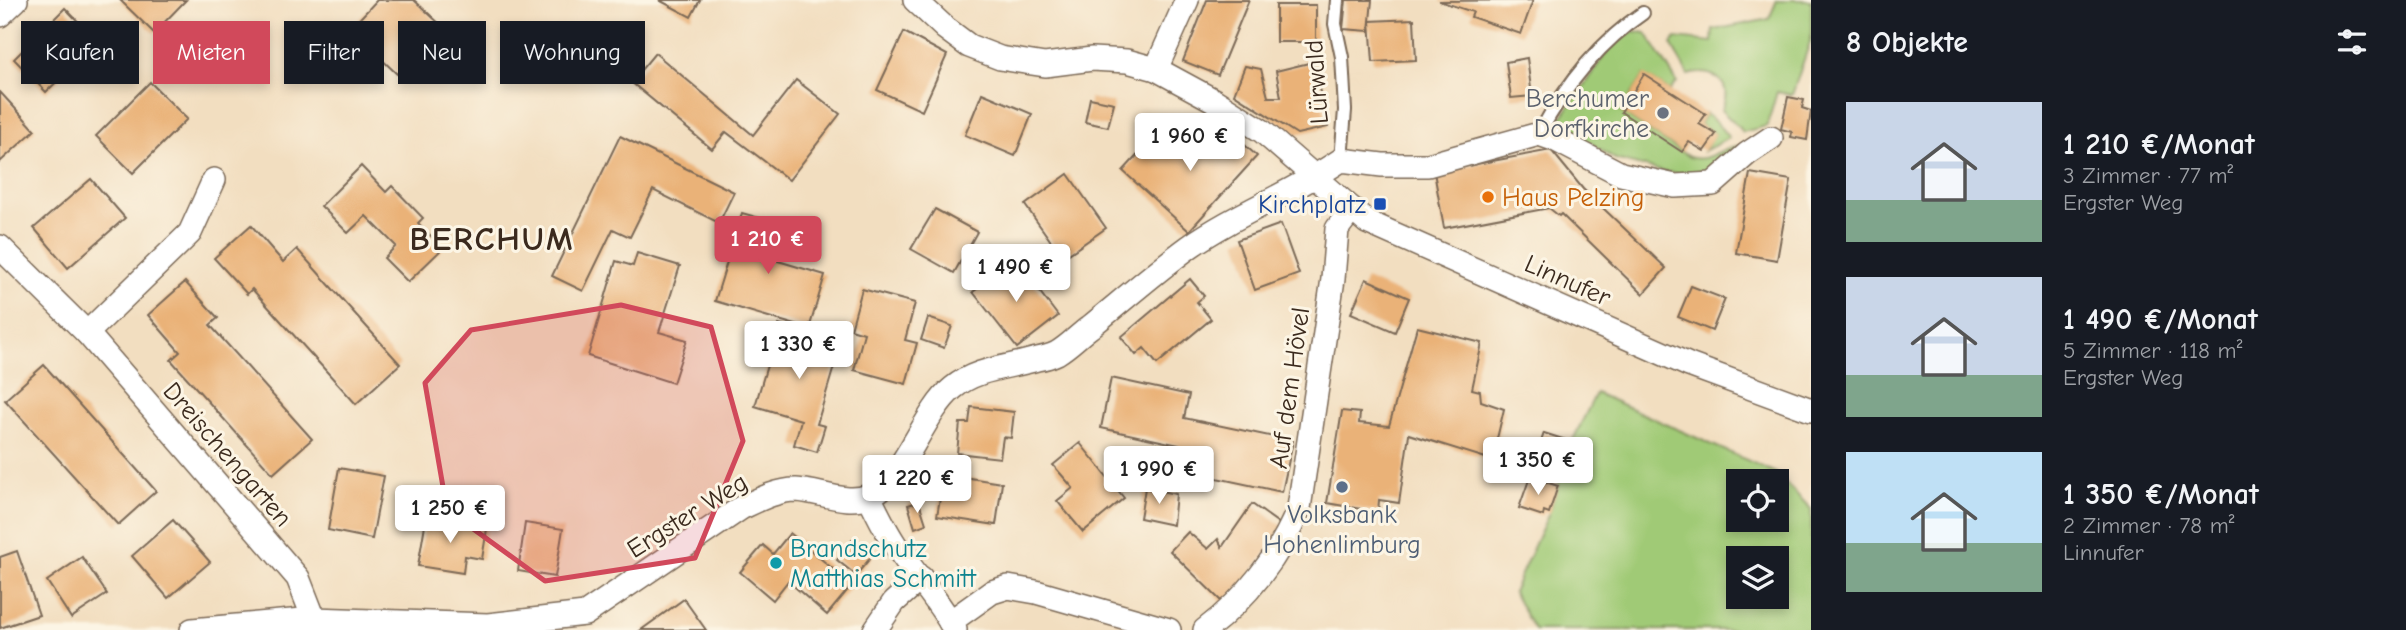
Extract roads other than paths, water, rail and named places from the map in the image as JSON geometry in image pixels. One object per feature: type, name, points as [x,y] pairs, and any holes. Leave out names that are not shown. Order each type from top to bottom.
[{"type":"street","points":[[0,15],[16,0]]},
{"type":"street","name":"Linnufer","points":[[915,0],[944,28],[969,46],[1000,58],[1045,65],[1092,59],[1127,61],[1156,69],[1262,131],[1367,222],[1689,365],[1811,410]]},
{"type":"street","points":[[1156,69],[1187,0]]},
{"type":"street","points":[[1169,630],[1036,592],[1008,587],[992,592],[953,626],[899,551],[869,496],[882,488],[900,466],[935,407],[965,378],[1056,354],[1191,246],[1284,192],[1315,178],[1341,160],[1428,165],[1539,134],[1621,174],[1675,186],[1713,184],[1771,138]]},
{"type":"street","points":[[87,333],[190,233],[214,180]]},
{"type":"street","name":"Auf dem Hövel","points":[[1205,630],[1222,617],[1268,565],[1288,535],[1299,508],[1333,279],[1337,229],[1352,209]]},
{"type":"street","name":"Dreischengarten","points":[[0,247],[87,333],[298,578],[314,619]]},
{"type":"street","name":"Ergster Weg","points":[[192,630],[314,619],[488,625],[585,614],[741,508],[766,497],[793,490],[850,499],[869,496]]},
{"type":"street","points":[[875,630],[894,602],[921,578]]},
{"type":"lane","name":"Lürwald","points":[[1337,0],[1335,24],[1342,57],[1345,110],[1341,160]]},
{"type":"lane","points":[[1539,134],[1552,110],[1604,42],[1643,13]]},
{"type":"place","name":"Berchumer Dorfkirche","points":[[1663,113]]},
{"type":"place","name":"Haus Pelzing","points":[[1488,197]]},
{"type":"place","name":"Kirchplatz","points":[[1380,204]]},
{"type":"place","name":"Volksbank Hohenlimburg","points":[[1342,487]]},
{"type":"place","name":"Brandschutz Matthias Schmitt","points":[[776,563]]},
{"type":"district","name":"BERCHUM","points":[[492,238]]}]
